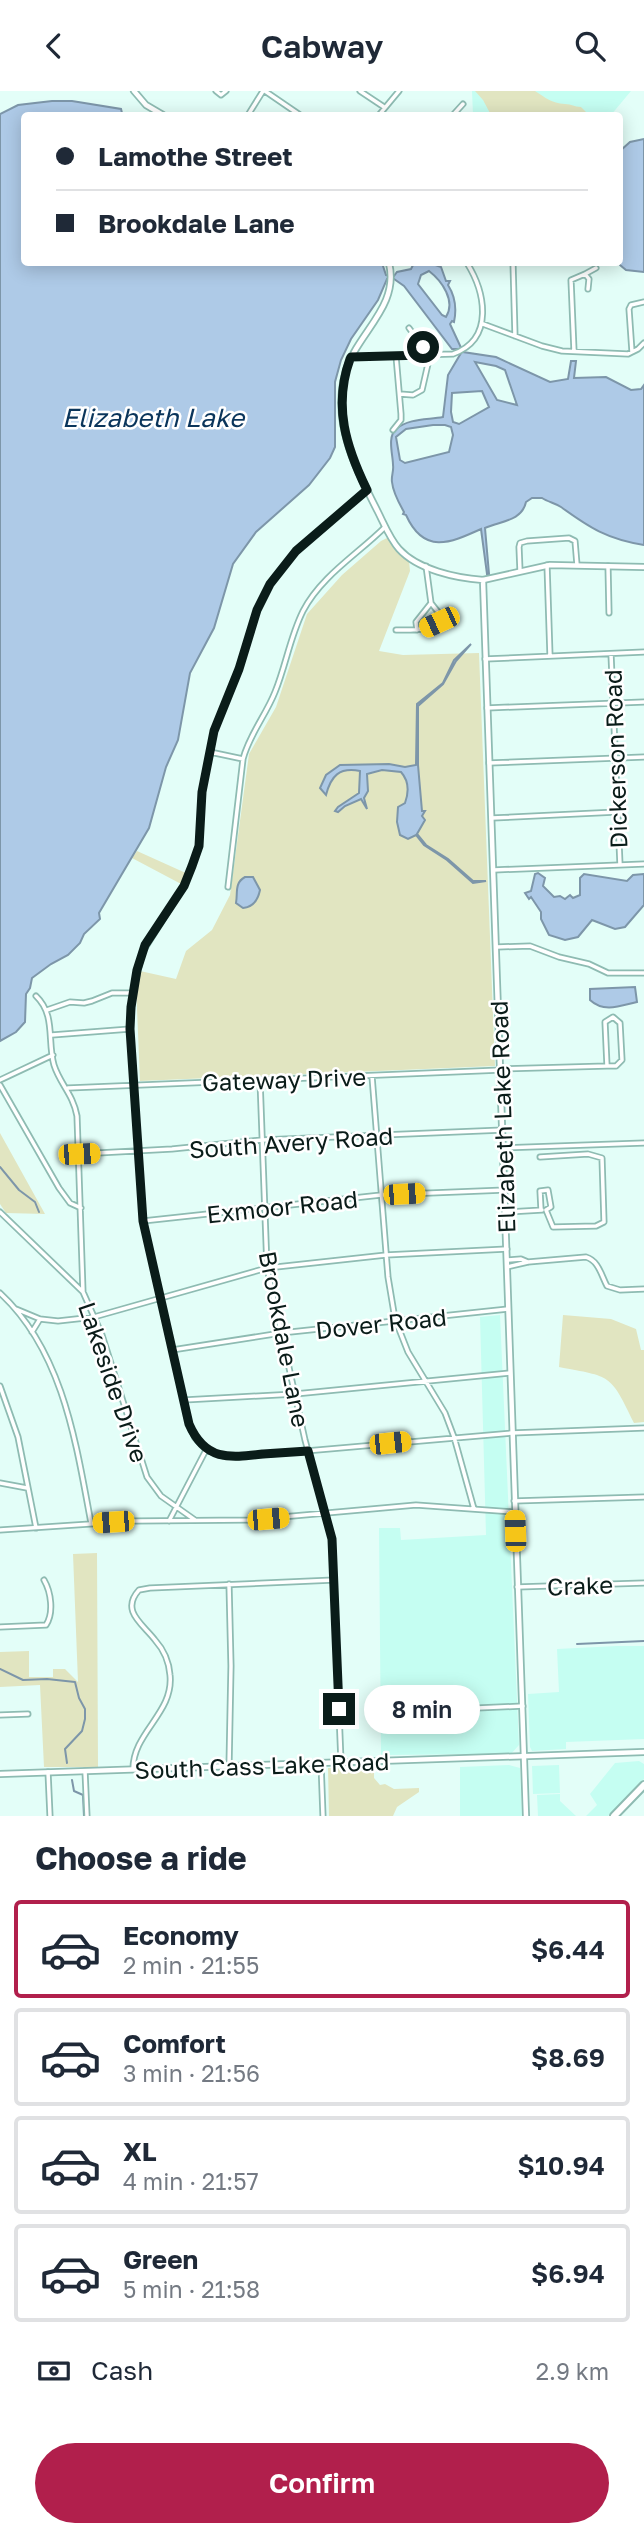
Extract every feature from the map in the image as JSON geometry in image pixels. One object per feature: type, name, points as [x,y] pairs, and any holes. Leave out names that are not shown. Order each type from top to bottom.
[{"type":"highway","points":[[614,1816],[644,1784]]},
{"type":"main road","points":[[134,91],[146,105],[158,112]]},
{"type":"main road","points":[[390,266],[391,281],[382,311],[351,357],[342,388],[343,423],[346,442],[367,490],[398,548],[417,563],[455,575],[483,580],[547,565],[644,567]]},
{"type":"main road","name":"Elizabeth Lake Road","points":[[483,580],[526,1816]]},
{"type":"main road","name":"South Cass Lake Road","points":[[0,1774],[644,1752]]},
{"type":"street","points":[[216,91],[221,95],[226,91]]},
{"type":"street","points":[[249,112],[264,91],[296,112]]},
{"type":"street","points":[[360,91],[384,107]]},
{"type":"street","points":[[381,112],[399,91]]},
{"type":"street","points":[[456,112],[463,104]]},
{"type":"street","points":[[351,357],[427,355],[460,350],[483,324],[482,303],[468,266]]},
{"type":"street","points":[[513,266],[515,335]]},
{"type":"street","points":[[574,351],[571,280],[596,268]]},
{"type":"street","points":[[585,274],[589,279],[588,289]]},
{"type":"street","points":[[632,352],[629,309],[631,305],[644,302]]},
{"type":"street","points":[[483,324],[554,349],[620,354],[632,352],[644,343]]},
{"type":"street","points":[[400,394],[413,395],[421,392],[427,355],[409,328]]},
{"type":"street","points":[[393,430],[401,420],[396,356]]},
{"type":"street","points":[[367,490],[302,545],[270,584],[257,610],[239,669],[222,708],[210,752],[202,792],[201,832],[196,856],[184,886],[145,945],[137,970],[130,1029],[143,1221],[184,1400],[195,1437],[206,1450],[223,1456],[237,1457],[454,1437],[644,1428]]},
{"type":"street","points":[[228,887],[243,759],[284,669],[291,637],[304,608],[337,570],[386,527]]},
{"type":"street","points":[[520,571],[519,547],[520,543],[527,541],[569,538],[575,541],[577,565]]},
{"type":"street","points":[[547,565],[550,656]]},
{"type":"street","points":[[396,630],[417,630],[439,622],[442,617],[431,603],[426,566]]},
{"type":"street","points":[[608,566],[609,613]]},
{"type":"street","points":[[417,630],[416,622],[431,603]]},
{"type":"street","points":[[485,659],[644,652]]},
{"type":"street","name":"Dickerson Road","points":[[611,654],[620,865]]},
{"type":"street","points":[[487,708],[644,702]]},
{"type":"street","points":[[210,752],[243,759]]},
{"type":"street","points":[[489,763],[644,757]]},
{"type":"street","points":[[492,818],[617,813]]},
{"type":"street","points":[[494,870],[644,864]]},
{"type":"street","points":[[496,947],[530,946],[589,964],[608,973],[644,973]]},
{"type":"street","points":[[47,1011],[70,1002],[92,1001],[112,993],[133,993]]},
{"type":"street","points":[[36,996],[47,1011],[57,1073],[68,1088],[77,1116],[83,1292]]},
{"type":"street","points":[[613,1017],[620,1023],[622,1060],[617,1066],[607,1066],[605,1022],[613,1017]]},
{"type":"street","points":[[51,1035],[130,1029]]},
{"type":"street","points":[[53,1055],[0,1082],[59,1188],[70,1203],[80,1208]]},
{"type":"street","name":"Gateway Drive","points":[[68,1088],[607,1066]]},
{"type":"street","points":[[372,1076],[386,1255],[396,1321],[408,1352],[445,1413],[474,1509]]},
{"type":"street","name":"Brookdale Lane","points":[[260,1080],[267,1268],[308,1451],[332,1539],[341,1762]]},
{"type":"street","name":"South Avery Road","points":[[79,1154],[262,1140],[503,1130]]},
{"type":"street","points":[[503,1148],[644,1143]]},
{"type":"street","points":[[506,1212],[544,1210],[551,1207],[548,1190],[540,1191],[544,1210],[553,1227],[596,1226],[604,1221],[602,1158],[588,1154],[540,1157]]},
{"type":"street","name":"Exmoor Road","points":[[143,1221],[382,1195],[505,1190]]},
{"type":"street","name":"Lakeside Drive","points":[[0,1212],[83,1292],[114,1369],[134,1443],[147,1477],[161,1496],[197,1521]]},
{"type":"street","points":[[16,1308],[40,1319],[58,1321],[94,1317],[267,1268],[386,1255],[507,1249]]},
{"type":"street","points":[[507,1267],[528,1262],[586,1257],[598,1267],[607,1286],[620,1290],[644,1289]]},
{"type":"street","points":[[507,1260],[521,1259],[528,1262]]},
{"type":"street","points":[[0,1293],[16,1308],[52,1370],[74,1437],[91,1523]]},
{"type":"street","name":"Dover Road","points":[[172,1350],[281,1333],[508,1309]]},
{"type":"street","points":[[32,1332],[40,1319]]},
{"type":"street","points":[[184,1400],[295,1394],[510,1373]]},
{"type":"street","points":[[0,1386],[18,1437],[36,1528]]},
{"type":"street","points":[[169,1521],[206,1450]]},
{"type":"street","points":[[0,1483],[27,1488]]},
{"type":"street","points":[[514,1501],[644,1497]]},
{"type":"street","points":[[0,1530],[91,1523],[249,1520],[416,1505],[514,1512]]},
{"type":"street","points":[[0,1627],[46,1625],[50,1619],[49,1590],[44,1580]]},
{"type":"street","points":[[133,1769],[134,1751],[167,1700],[170,1675],[163,1651],[133,1615],[132,1600],[139,1590],[334,1580]]},
{"type":"street","name":"Crake","points":[[517,1587],[644,1583]]},
{"type":"street","points":[[229,1584],[229,1766]]},
{"type":"street","points":[[455,1709],[523,1706]]},
{"type":"street","points":[[0,1715],[29,1714]]},
{"type":"street","points":[[321,1763],[323,1816]]},
{"type":"street","points":[[85,1771],[87,1816]]},
{"type":"street","points":[[48,1772],[51,1816]]},
{"type":"shaded area","points":[[472,91],[631,91],[614,112],[473,112]]},
{"type":"shaded area","points":[[475,91],[535,91],[552,101],[581,107],[586,112],[489,112]]},
{"type":"shaded area","points":[[387,538],[409,561],[410,571],[379,651],[403,655],[479,653],[495,1066],[140,1081],[136,985],[140,971],[176,979],[186,951],[212,930],[230,895],[249,754],[276,707],[307,614],[342,575]]},
{"type":"shaded area","points":[[137,851],[188,874],[183,885],[132,858]]},
{"type":"shaded area","points":[[0,1133],[45,1214],[6,1213],[0,1204]]},
{"type":"shaded area","points":[[500,1315],[519,1745],[511,1754],[381,1755],[379,1528],[400,1528],[401,1540],[486,1535],[480,1317]]},
{"type":"shaded area","points":[[563,1315],[611,1319],[636,1329],[641,1350],[644,1350],[644,1422],[634,1423],[619,1395],[607,1380],[559,1367]]},
{"type":"shaded area","points":[[97,1553],[98,1767],[44,1767],[40,1685],[0,1687],[0,1652],[29,1651],[29,1677],[53,1677],[53,1669],[65,1669],[78,1682],[73,1554]]},
{"type":"shaded area","points":[[644,1646],[644,1739],[566,1742],[566,1749],[532,1751],[528,1694],[559,1692],[557,1649]]},
{"type":"shaded area","points":[[639,1761],[644,1764],[644,1779],[608,1816],[586,1816],[597,1805],[590,1794],[615,1763]]},
{"type":"shaded area","points":[[509,1765],[520,1768],[522,1816],[460,1816],[460,1767]]},
{"type":"shaded area","points":[[559,1765],[560,1793],[533,1794],[532,1766]]},
{"type":"shaded area","points":[[374,1766],[374,1778],[380,1785],[385,1784],[394,1789],[419,1788],[419,1792],[397,1807],[393,1816],[329,1816],[328,1768]]},
{"type":"shaded area","points":[[560,1794],[560,1801],[576,1816],[538,1816],[537,1795]]},
{"type":"water","name":"Elizabeth Lake","points":[[52,101],[72,101],[121,109],[122,112],[21,112],[21,266],[383,266],[386,275],[394,276],[412,266],[438,266],[446,281],[450,281],[448,285],[454,298],[455,312],[454,322],[450,324],[463,352],[496,357],[550,382],[568,379],[571,361],[576,361],[574,378],[606,377],[631,390],[641,389],[644,385],[644,545],[600,532],[559,506],[542,498],[532,498],[515,517],[485,528],[487,574],[481,529],[439,542],[429,541],[413,528],[403,514],[394,490],[391,446],[393,432],[407,423],[443,417],[448,375],[461,353],[458,349],[452,349],[404,286],[394,279],[387,279],[378,300],[351,339],[341,360],[335,382],[335,447],[330,458],[309,485],[256,532],[233,564],[214,628],[190,673],[178,740],[166,767],[149,828],[99,913],[100,919],[68,955],[32,978],[26,994],[25,1022],[16,1032],[0,1041],[0,114],[18,105]],"holes":[[[429,271],[439,280],[446,292],[449,304],[446,317],[418,284],[421,275]],[[475,362],[505,370],[517,405],[497,400]],[[482,391],[489,407],[459,424],[453,422],[452,393]],[[433,425],[451,427],[453,435],[449,452],[405,463],[400,460],[396,437],[406,429]]]},
{"type":"water","points":[[644,139],[644,272],[626,270],[621,266],[623,148],[630,142]]},
{"type":"water","points":[[471,644],[456,661],[443,684],[418,706],[418,765],[422,811],[425,811],[422,816],[425,820],[417,834],[426,845],[448,859],[473,881],[486,881],[473,883],[447,860],[424,845],[416,835],[408,839],[400,835],[398,807],[405,803],[408,791],[406,779],[401,772],[382,770],[367,774],[368,791],[364,798],[367,809],[361,799],[338,812],[335,811],[359,793],[360,771],[347,770],[337,774],[326,795],[320,788],[326,775],[340,765],[416,765],[417,704],[443,683],[454,660]]},
{"type":"water","points":[[535,874],[545,878],[543,886],[554,897],[565,899],[570,895],[573,898],[580,895],[580,878],[584,874],[627,881],[633,875],[644,874],[644,905],[625,927],[615,929],[592,920],[578,937],[565,940],[549,935],[541,919],[541,912],[525,893],[531,891]]},
{"type":"water","points":[[245,877],[253,877],[260,890],[254,902],[243,908],[236,903],[238,885]]},
{"type":"water","points":[[635,987],[637,1002],[607,1007],[590,1000],[590,989]]},
{"type":"waterway","points":[[0,1167],[19,1190],[35,1202],[39,1212]]},
{"type":"waterway","points":[[577,1644],[644,1641]]},
{"type":"waterway","points":[[0,1669],[23,1680],[75,1682],[85,1709],[85,1719],[82,1731],[65,1749],[67,1763]]},
{"type":"waterway","points":[[72,1780],[74,1791],[83,1795],[84,1816]]},
{"type":"route","points":[[339,1709],[332,1539],[308,1451],[223,1456],[206,1450],[189,1424],[143,1221],[133,1084],[131,1007],[137,970],[145,945],[184,886],[199,846],[202,792],[214,731],[239,669],[257,610],[270,584],[296,551],[367,490],[346,442],[343,423],[342,388],[350,359],[424,355],[423,347]]}]
